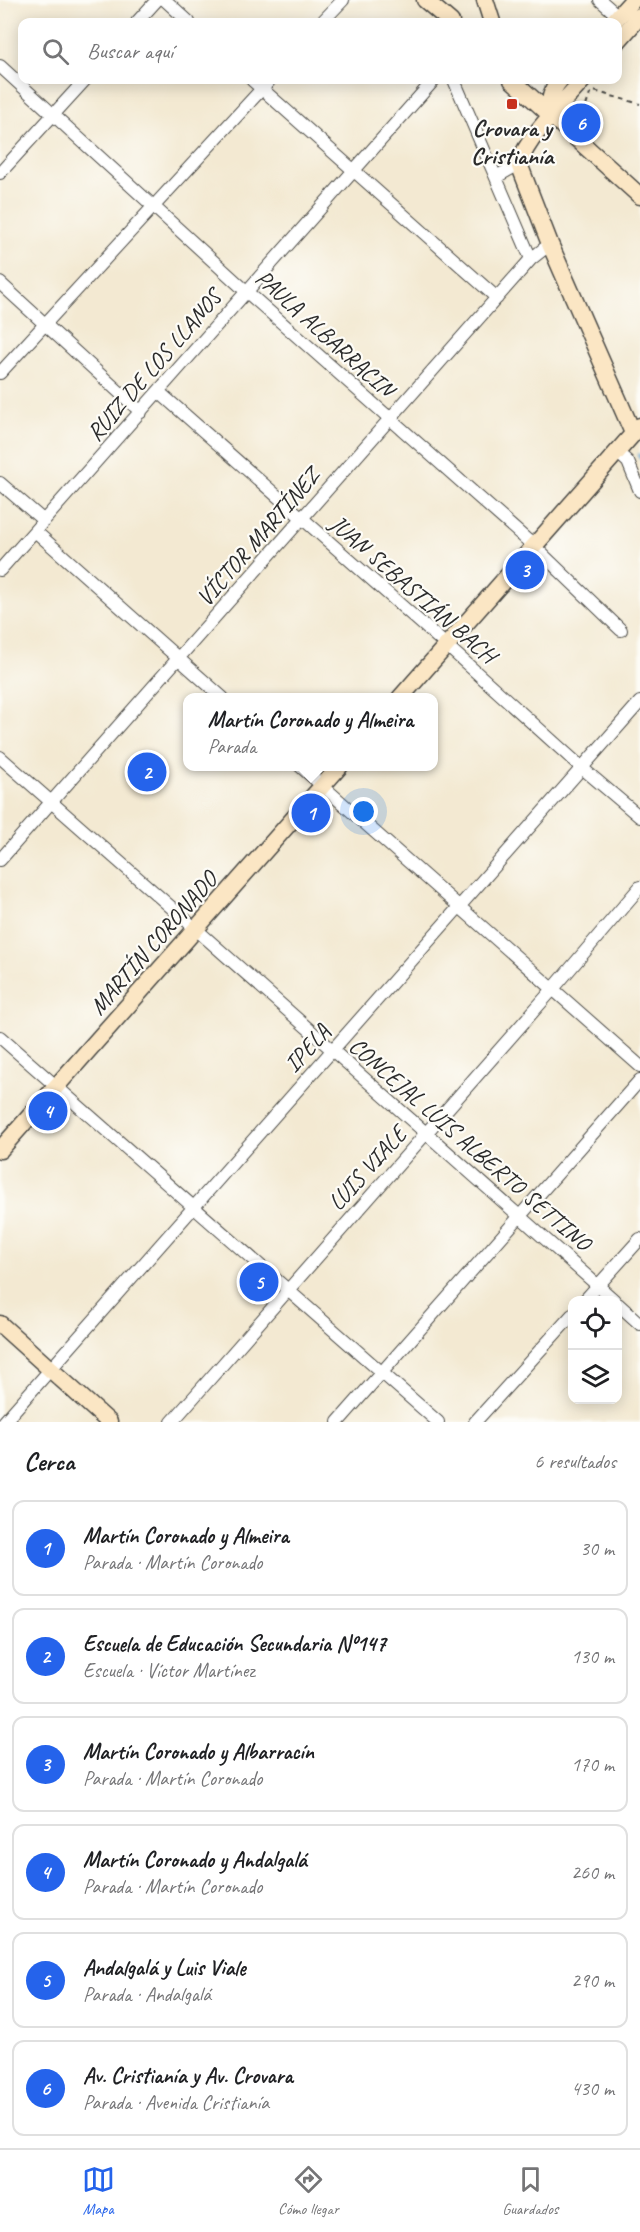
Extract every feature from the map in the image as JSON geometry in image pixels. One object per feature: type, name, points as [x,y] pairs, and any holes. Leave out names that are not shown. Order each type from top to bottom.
[{"type":"street","points":[[141,18],[157,0]]},
{"type":"street","points":[[165,0],[185,18]]},
{"type":"street","points":[[326,18],[343,0]]},
{"type":"street","points":[[425,0],[446,18]]},
{"type":"street","points":[[484,0],[491,18]]},
{"type":"street","points":[[600,0],[614,18]]},
{"type":"street","points":[[617,18],[633,0]]},
{"type":"street","points":[[622,36],[640,16]]},
{"type":"street","name":"PAULA ALBARRACIN","points":[[0,66],[18,83]]},
{"type":"street","name":"PAULA ALBARRACIN","points":[[19,84],[247,292],[535,547],[621,630]]},
{"type":"street","points":[[0,173],[81,84]]},
{"type":"street","points":[[0,373],[153,206],[259,84]]},
{"type":"street","points":[[263,84],[354,172],[497,298]]},
{"type":"street","name":"RUIZ DE LOS LLANOS","points":[[0,570],[431,84]]},
{"type":"street","points":[[456,84],[531,259]]},
{"type":"street","points":[[516,84],[640,196]]},
{"type":"street","points":[[551,116],[549,102],[551,92],[557,84]]},
{"type":"street","points":[[404,693],[637,430],[550,244],[519,164],[522,155],[551,116],[580,84]]},
{"type":"street","points":[[496,177],[519,164]]},
{"type":"street","name":"VÍCTOR MARTÍNEZ","points":[[0,860],[531,259],[550,244]]},
{"type":"street","points":[[0,283],[141,411]]},
{"type":"street","name":"JUAN SEBASTIÁN BACH","points":[[159,392],[640,817]]},
{"type":"street","points":[[617,452],[628,462],[640,491]]},
{"type":"street","points":[[0,483],[44,521]]},
{"type":"street","points":[[35,531],[218,693]]},
{"type":"street","name":"IPELA","points":[[4,1422],[640,702]]},
{"type":"street","name":"CONCEJAL LUIS ALBERTO SETTINO","points":[[0,757],[609,1296]]},
{"type":"street","points":[[305,771],[640,1066]]},
{"type":"street","name":"MARTÍN CORONADO","points":[[0,1150],[336,771]]},
{"type":"street","name":"LUIS VIALE","points":[[172,1422],[640,887]]},
{"type":"street","points":[[0,1037],[438,1422]]},
{"type":"street","points":[[338,1422],[640,1080]]},
{"type":"street","points":[[589,1296],[640,1239]]},
{"type":"street","points":[[622,1308],[640,1324]]},
{"type":"street","points":[[476,1422],[568,1321]]},
{"type":"street","points":[[0,1324],[110,1422]]},
{"type":"path","points":[[567,129],[585,109],[590,94],[594,91],[640,104]]},
{"type":"place","name":"Crovara y Cristianía","points":[[512,104]]},
{"type":"place","name":"Av. Cristianía y Av. Crovara","points":[[581,123]]},
{"type":"place","name":"Martín Coronado y Albarracín","points":[[525,570]]},
{"type":"place","name":"Escuela de Educación Secundaria Nº147","points":[[147,772]]},
{"type":"place","name":"Martín Coronado y Almeira","points":[[311,813]]},
{"type":"place","name":"Martín Coronado y Andalgalá","points":[[48,1111]]},
{"type":"place","name":"Andalgalá y Luis Viale","points":[[259,1282]]}]
